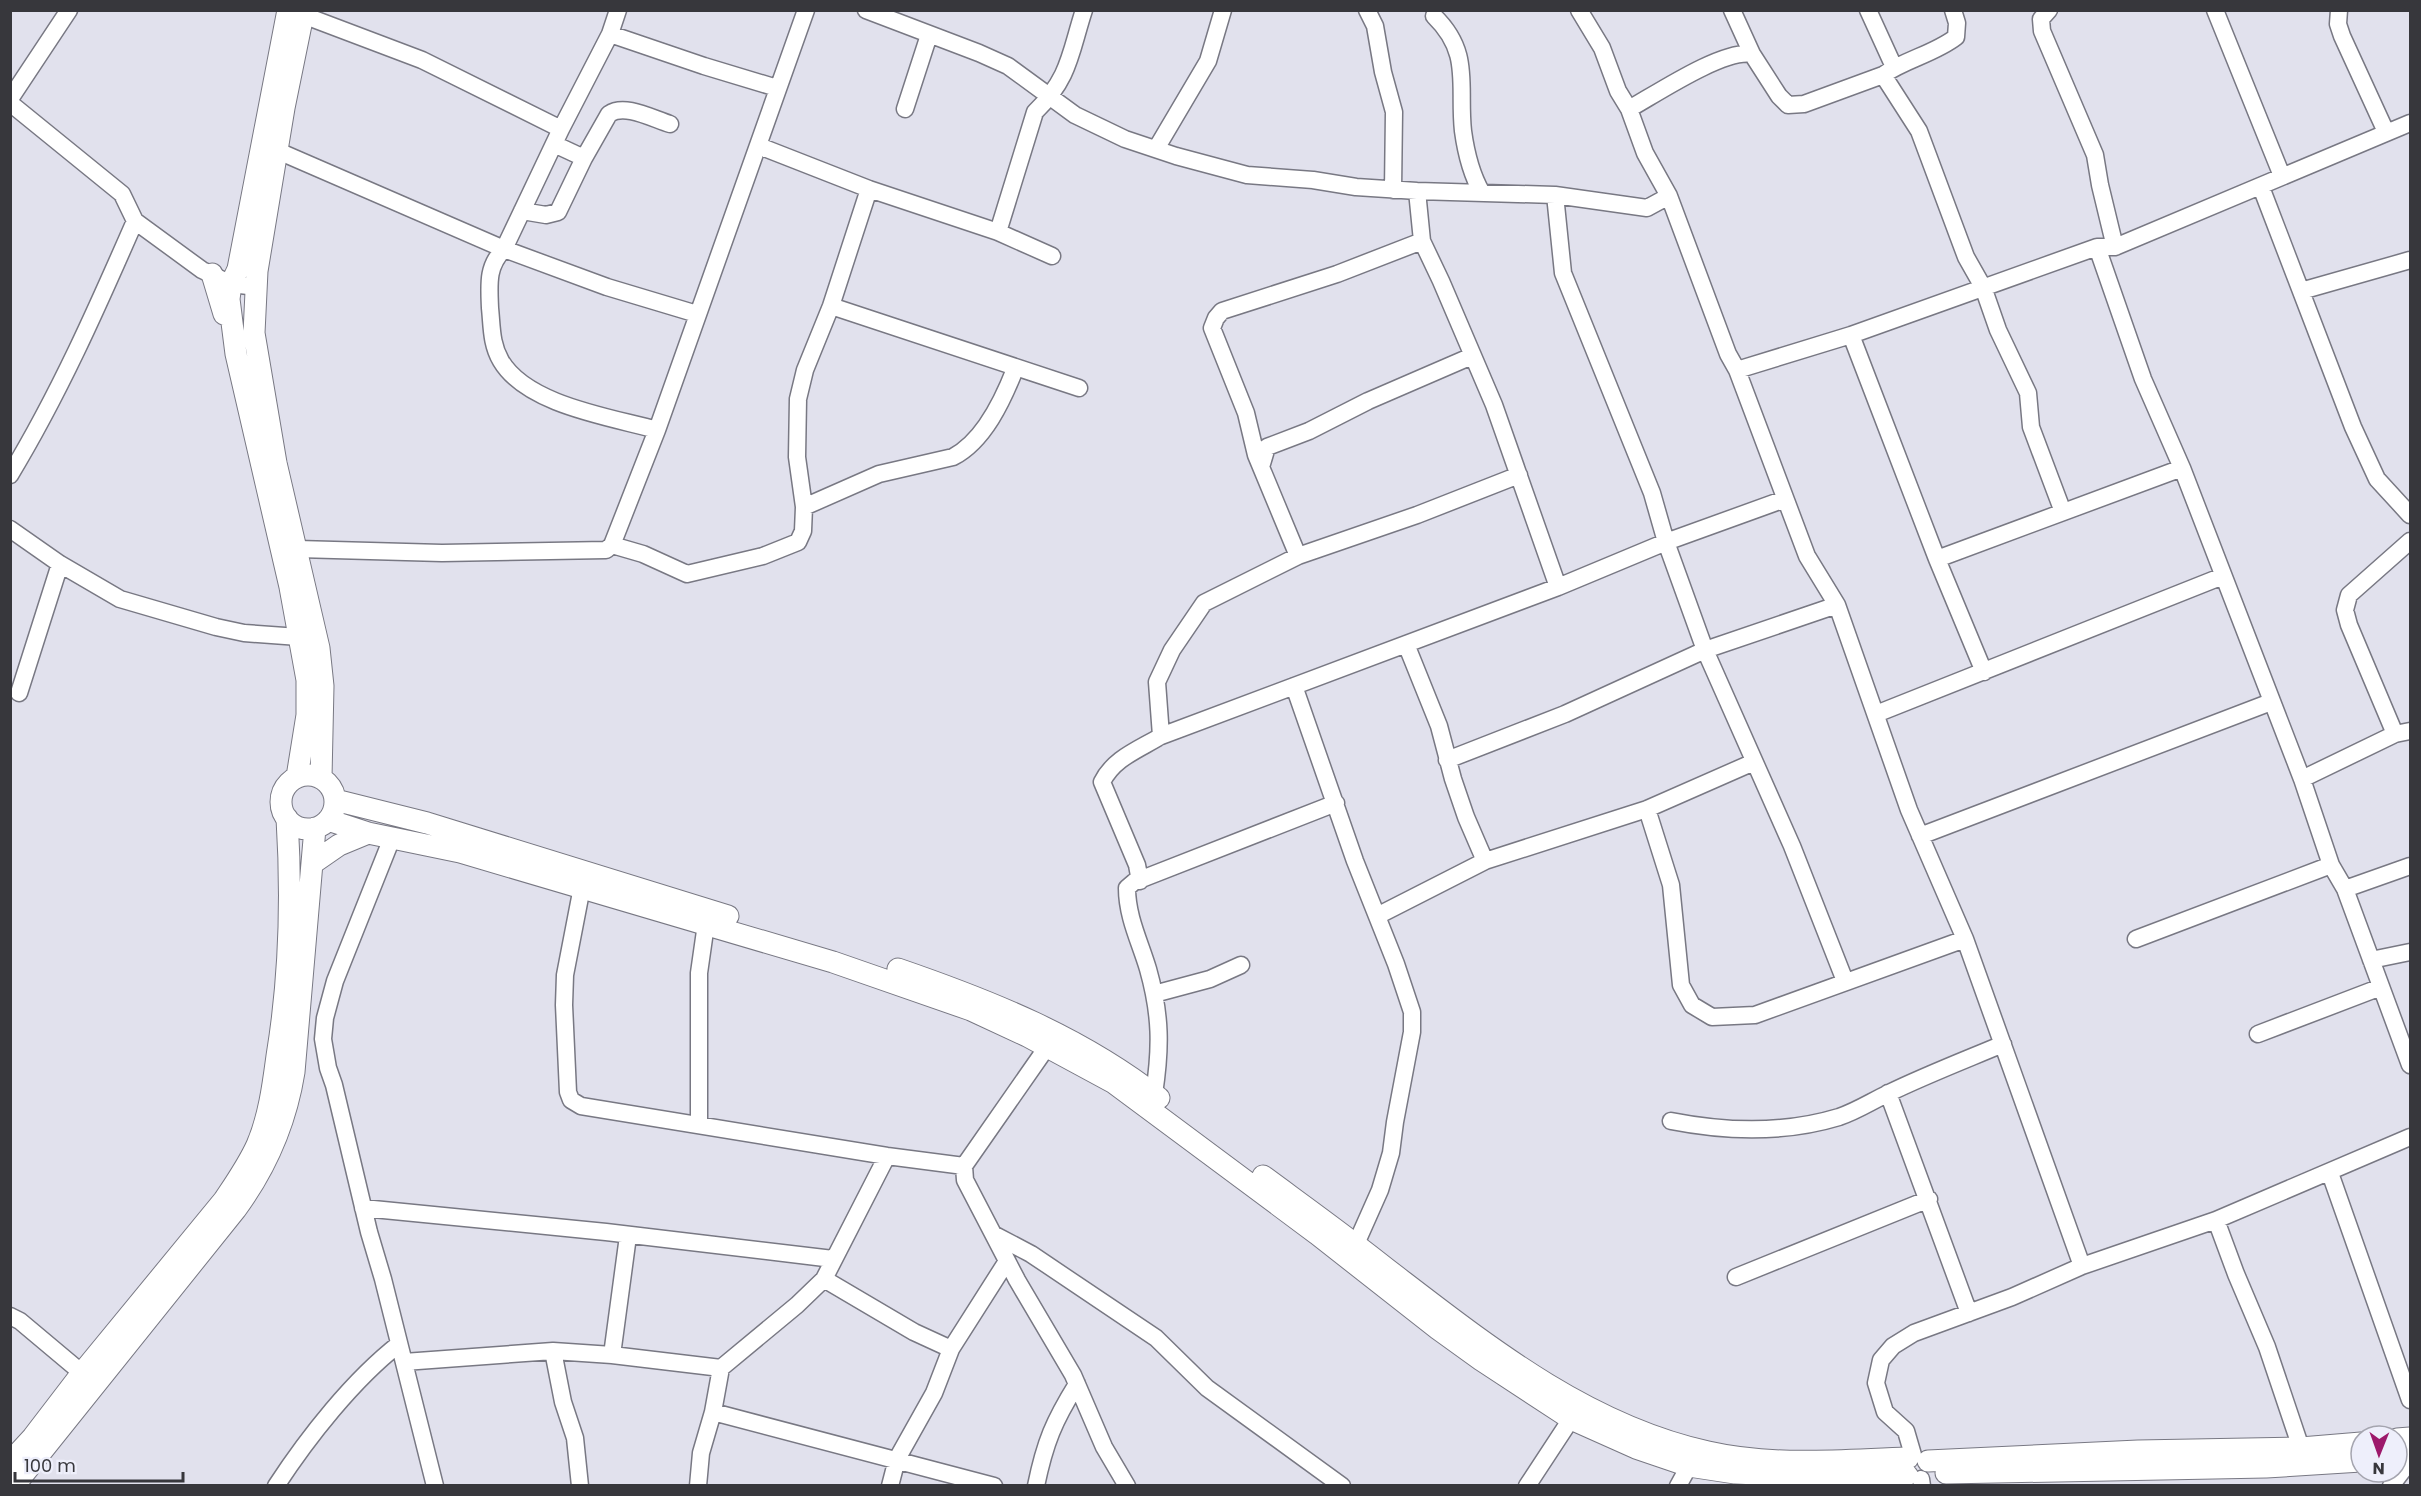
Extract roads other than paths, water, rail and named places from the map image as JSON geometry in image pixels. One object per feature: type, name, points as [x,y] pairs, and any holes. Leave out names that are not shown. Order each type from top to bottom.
[{"type":"main road","points":[[297,777],[308,698],[305,665],[299,637],[303,611],[298,549],[276,463],[254,333],[257,271],[278,151],[298,12]]},
{"type":"main road","points":[[298,12],[221,274],[229,299],[236,354],[303,611],[320,648],[323,686],[321,778]]},
{"type":"main road","points":[[14,1485],[236,1209],[269,1154],[288,1106],[294,1072],[313,863],[326,816],[328,784],[313,775],[297,777],[289,783],[281,800],[282,810],[287,818],[299,827],[326,816],[427,823],[851,954],[965,992],[1056,1031],[1124,1072],[1356,1244],[1463,1328],[1584,1405],[1645,1435],[1709,1452],[1771,1461],[1918,1470],[2266,1467],[2349,1462]]},
{"type":"main road","points":[[326,816],[368,833],[460,852],[834,962],[971,1010],[1047,1047],[1123,1090],[1353,1262],[1438,1329],[1571,1419],[1636,1448],[1689,1466],[1785,1477],[1845,1478],[2138,1451],[2301,1448],[2349,1444]]},
{"type":"main road","points":[[10,1462],[33,1437],[82,1373],[224,1200],[239,1178],[257,1143],[269,1106],[284,1014],[291,885],[287,818]]},
{"type":"main road","points":[[313,863],[339,845],[368,833]]},
{"type":"street","points":[[69,10],[10,101],[122,194],[135,221],[221,274],[257,287]]},
{"type":"street","points":[[618,10],[610,34],[561,129],[504,249],[494,259],[488,283],[490,334],[501,361],[522,384],[546,397],[657,430]]},
{"type":"street","points":[[298,549],[478,552],[606,550],[612,545],[657,430],[806,10]]},
{"type":"street","points":[[866,10],[1008,66],[1075,115],[1125,139],[1247,175],[1393,190],[1555,195],[1647,208],[1669,196]]},
{"type":"street","points":[[998,232],[1035,111],[1049,98],[1067,70],[1084,10]]},
{"type":"street","points":[[1156,149],[1208,61],[1223,10]]},
{"type":"street","points":[[1367,10],[1375,26],[1383,72],[1394,112],[1393,190]]},
{"type":"street","points":[[1579,10],[1602,48],[1618,91],[1629,109],[1645,153],[1669,196],[1807,556],[1837,605],[1909,810],[1965,939],[2082,1266]]},
{"type":"street","points":[[1732,10],[1752,54],[1779,96],[1788,105],[1804,104],[1944,46],[1956,37],[1957,23],[1953,10]]},
{"type":"street","points":[[1868,10],[1888,71],[1919,131],[1966,257],[1983,287],[1998,330],[2028,393],[2031,427],[2063,512]]},
{"type":"street","points":[[2049,10],[2041,19],[2042,31],[2095,155],[2115,247]]},
{"type":"street","points":[[2215,10],[2282,176]]},
{"type":"street","points":[[2339,10],[2338,24],[2342,36],[2386,132]]},
{"type":"street","points":[[298,12],[422,60],[561,129]]},
{"type":"street","points":[[1434,16],[1450,34],[1463,73],[1463,130],[1472,177],[1482,194]]},
{"type":"street","points":[[610,34],[777,88]]},
{"type":"street","points":[[905,109],[929,35]]},
{"type":"street","points":[[1629,109],[1695,71],[1741,52],[1752,54]]},
{"type":"street","points":[[522,211],[546,215],[558,212],[609,114],[616,109],[625,109],[670,124]]},
{"type":"street","points":[[1737,370],[1851,336],[2097,247],[2115,247],[2410,123]]},
{"type":"street","points":[[554,144],[584,159]]},
{"type":"street","points":[[759,147],[869,189],[998,232],[1052,256]]},
{"type":"street","points":[[278,151],[504,249],[607,287],[697,314]]},
{"type":"street","points":[[2261,187],[2353,427],[2377,479],[2410,515]]},
{"type":"street","points":[[612,545],[643,554],[687,574],[700,573],[763,556],[798,542],[803,531],[804,507],[796,458],[798,399],[805,370],[831,306],[869,189]]},
{"type":"street","points":[[1417,191],[1422,241],[1494,405],[1558,587]]},
{"type":"street","points":[[1555,195],[1563,273],[1652,493],[1666,542],[1705,650],[1792,846],[1845,981]]},
{"type":"street","points":[[10,475],[40,426],[75,356],[135,221]]},
{"type":"street","points":[[1298,556],[1261,467],[1246,413],[1212,328],[1222,311],[1337,274],[1422,241]]},
{"type":"street","points":[[2097,247],[2143,379],[2182,468],[2302,779],[2331,865],[2345,889],[2410,1065]]},
{"type":"street","points":[[2301,291],[2410,260]]},
{"type":"street","points":[[831,306],[1015,369],[1079,388]]},
{"type":"street","points":[[1851,336],[1937,559],[1984,672]]},
{"type":"street","points":[[1261,467],[1267,447],[1472,356]]},
{"type":"street","points":[[804,507],[879,474],[953,457],[964,452],[1001,405],[1015,369]]},
{"type":"street","points":[[1937,559],[2182,468]]},
{"type":"street","points":[[1161,736],[1157,682],[1172,650],[1204,603],[1298,556],[1418,515],[1519,475]]},
{"type":"street","points":[[1140,881],[1137,865],[1102,782],[1116,762],[1161,736],[1558,587],[1666,542],[1785,499]]},
{"type":"street","points":[[10,529],[60,564],[120,599],[152,610],[244,633],[299,637]]},
{"type":"street","points":[[2302,779],[2403,733],[2349,625],[2345,610],[2349,595],[2410,541]]},
{"type":"street","points":[[18,693],[60,564]]},
{"type":"street","points":[[1876,714],[2223,576]]},
{"type":"street","points":[[1447,759],[1565,714],[1705,650],[1837,605]]},
{"type":"street","points":[[1406,644],[1439,726],[1466,818],[1485,861]]},
{"type":"street","points":[[1294,686],[1354,861],[1396,964],[1412,1012],[1412,1032],[1391,1153],[1380,1190],[1356,1244]]},
{"type":"street","points":[[1920,836],[2271,702]]},
{"type":"street","points":[[1377,916],[1485,861],[1647,808],[1754,762]]},
{"type":"street","points":[[1154,1094],[1160,1057],[1160,1034],[1154,994],[1127,903],[1127,888],[1134,882],[1336,803]]},
{"type":"street","points":[[1647,808],[1671,885],[1681,984],[1692,1005],[1712,1017],[1755,1015],[1965,939]]},
{"type":"street","points":[[392,838],[335,981],[325,1018],[323,1039],[328,1068],[363,1208],[435,1485]]},
{"type":"street","points":[[2136,939],[2331,865]]},
{"type":"street","points":[[2345,889],[2410,866]]},
{"type":"street","points":[[582,887],[565,975],[568,1092],[571,1100],[581,1106],[887,1156],[964,1166]]},
{"type":"street","points":[[699,1124],[699,973],[706,924]]},
{"type":"street","points":[[2371,960],[2410,952]]},
{"type":"street","points":[[1154,994],[1210,979],[1241,965]]},
{"type":"street","points":[[2258,1034],[2380,987]]},
{"type":"street","points":[[1671,1121],[1709,1129],[1744,1131],[1781,1129],[1841,1116],[1888,1093],[2003,1044]]},
{"type":"street","points":[[1047,1047],[964,1166],[965,1180],[1007,1261],[1077,1384],[1104,1447],[1127,1485]]},
{"type":"street","points":[[1888,1093],[1929,1199],[1969,1314]]},
{"type":"street","points":[[1918,1470],[1906,1431],[1885,1412],[1876,1383],[1881,1360],[1893,1346],[1914,1333],[1969,1314],[2082,1266],[2216,1220],[2410,1137]]},
{"type":"street","points":[[698,1485],[702,1453],[721,1368],[797,1305],[824,1279],[887,1156]]},
{"type":"street","points":[[2330,1173],[2410,1400]]},
{"type":"street","points":[[1736,1277],[1929,1199]]},
{"type":"street","points":[[363,1208],[833,1259]]},
{"type":"street","points":[[2216,1220],[2267,1347],[2301,1448]]},
{"type":"street","points":[[993,1234],[1031,1254],[1155,1338],[1207,1388],[1342,1485]]},
{"type":"street","points":[[612,1354],[628,1236]]},
{"type":"street","points":[[890,1485],[897,1459],[934,1393],[951,1349],[1007,1261]]},
{"type":"street","points":[[824,1279],[903,1327],[951,1349]]},
{"type":"street","points":[[10,1316],[20,1321],[82,1373]]},
{"type":"street","points":[[276,1485],[302,1447],[378,1360],[399,1344]]},
{"type":"street","points":[[404,1362],[554,1351],[612,1354],[721,1368]]},
{"type":"street","points":[[554,1351],[563,1402],[575,1438],[580,1485]]},
{"type":"street","points":[[1035,1485],[1043,1449],[1057,1417],[1077,1384]]},
{"type":"street","points":[[713,1412],[994,1485]]},
{"type":"street","points":[[1527,1485],[1571,1419]]},
{"type":"street","points":[[2391,1485],[2410,1461]]},
{"type":"street","points":[[1678,1485],[1689,1466]]}]
